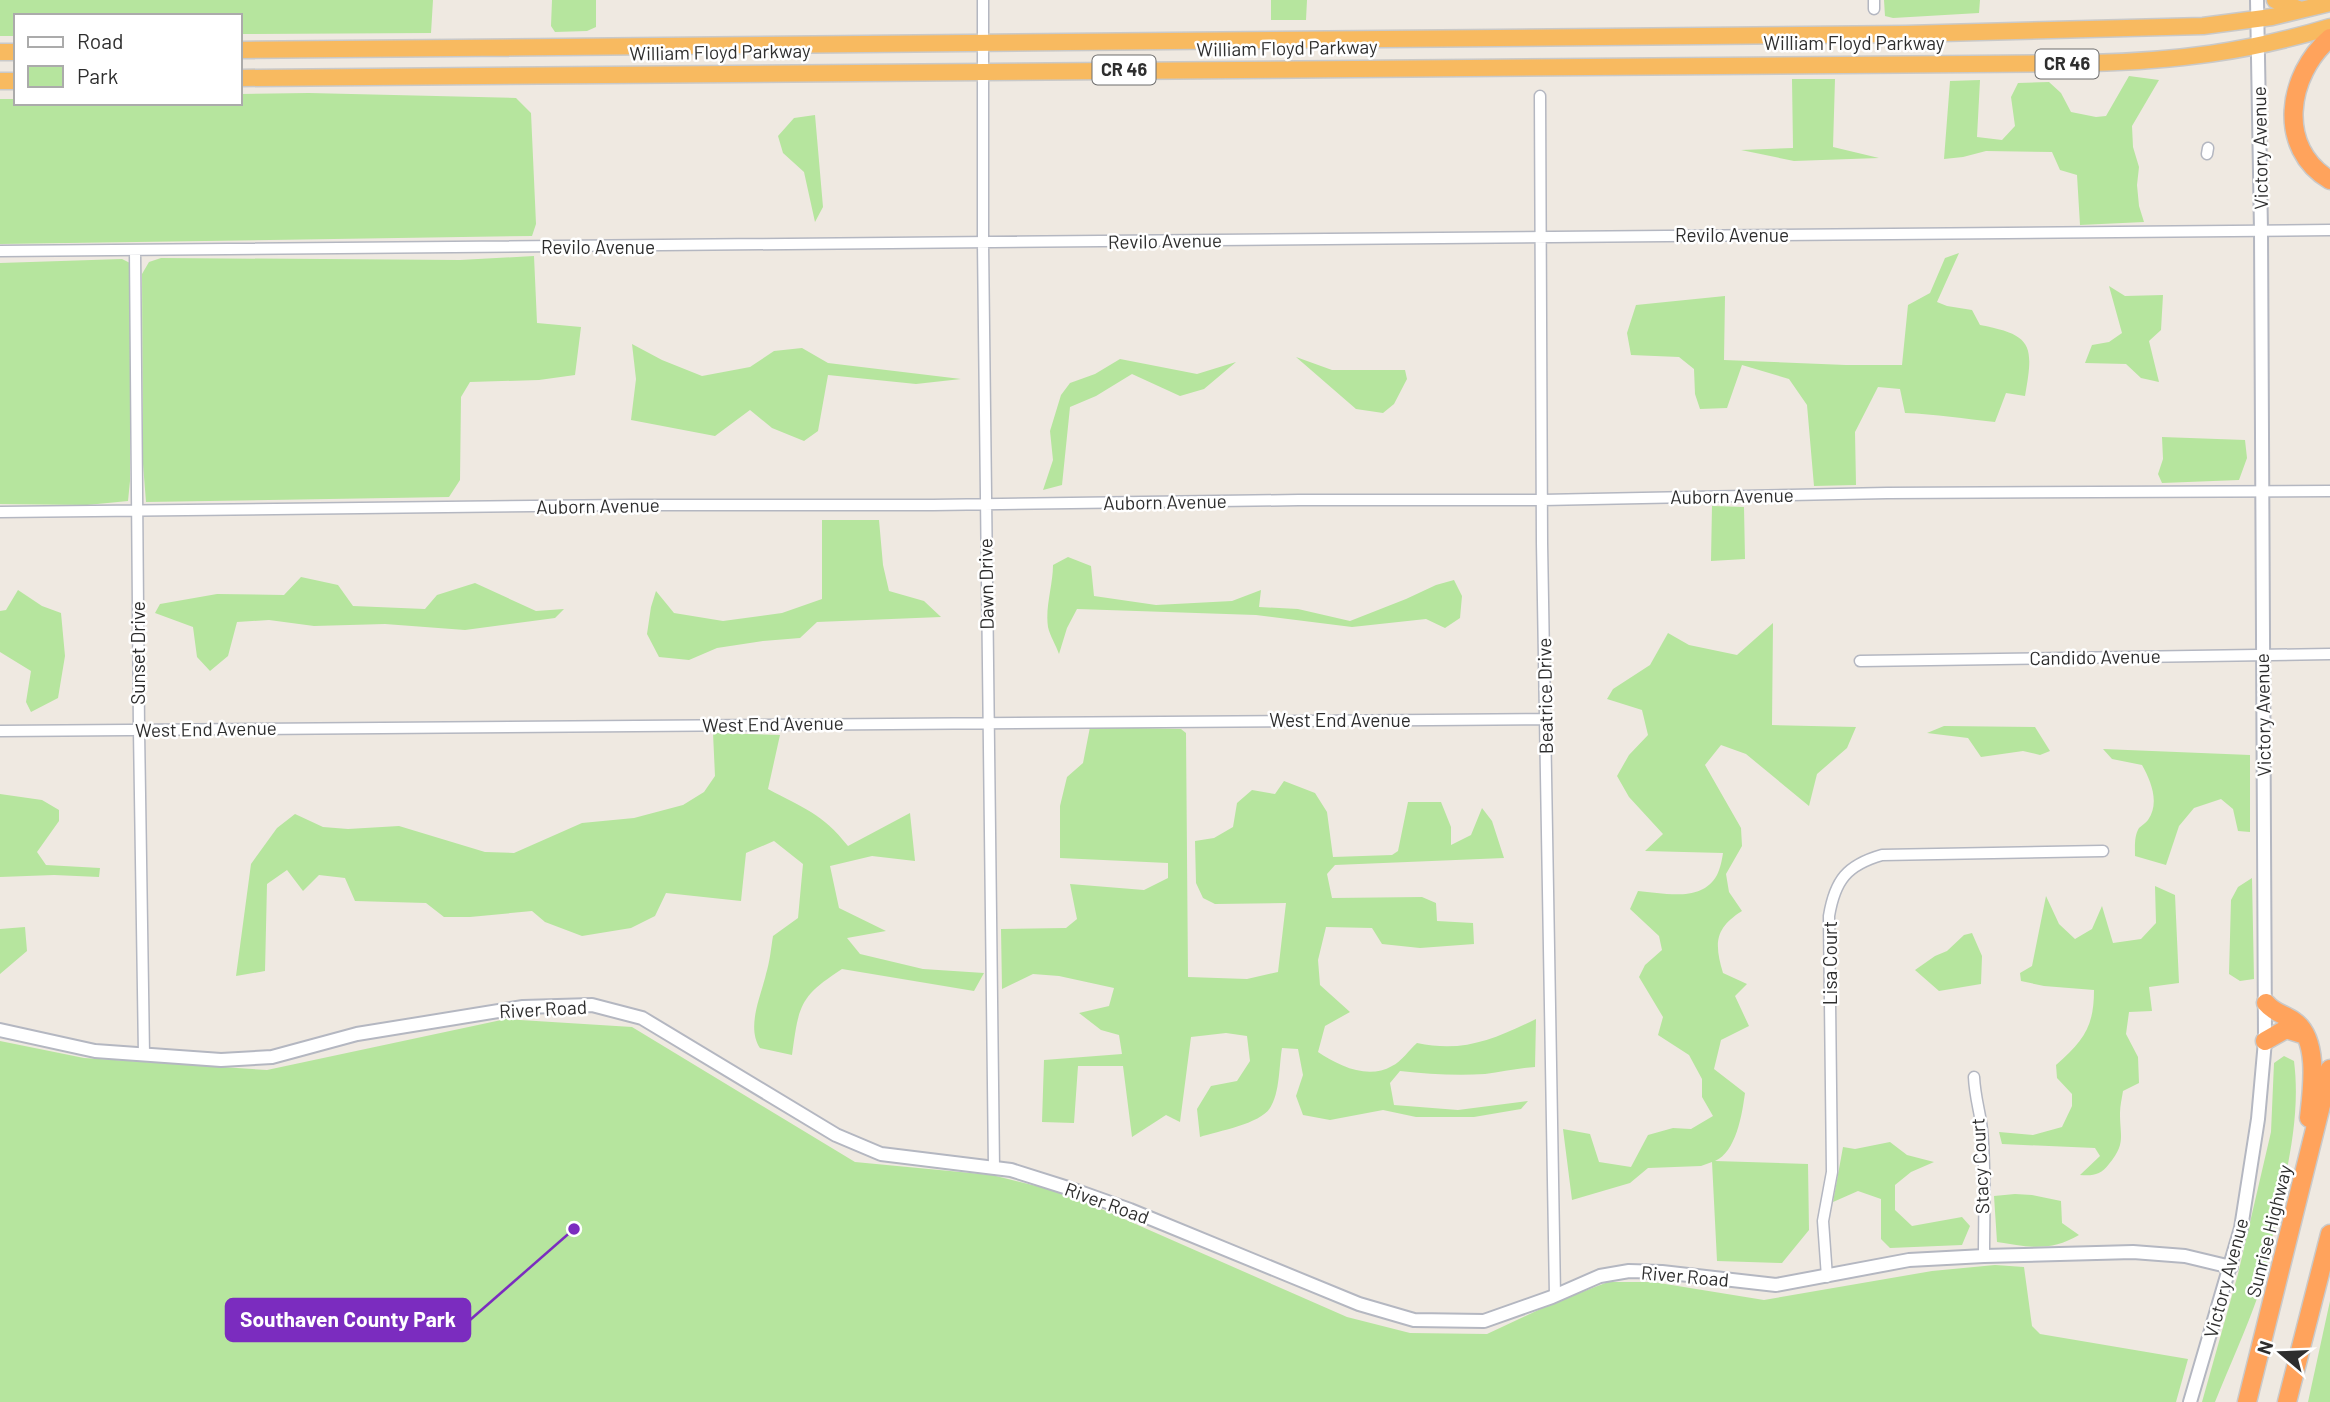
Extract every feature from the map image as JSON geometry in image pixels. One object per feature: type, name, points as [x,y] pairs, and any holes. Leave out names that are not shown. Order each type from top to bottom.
[{"type":"highway","points":[[2274,0],[2303,10]]},
{"type":"highway","name":"William Floyd Parkway","points":[[242,50],[1906,34],[2167,28],[2257,20],[2330,3]]},
{"type":"highway","name":"William Floyd Parkway","points":[[242,78],[2090,63],[2185,59],[2258,47],[2330,27]]},
{"type":"highway","points":[[2330,38],[2304,71],[2296,92],[2293,113],[2295,133],[2302,152],[2314,168],[2330,180]]},
{"type":"highway","points":[[2266,1003],[2279,1014],[2293,1020],[2305,1035],[2310,1048],[2312,1086],[2299,1201]]},
{"type":"highway","points":[[2265,1041],[2286,1028],[2305,1035]]},
{"type":"highway","name":"Sunrise Highway","points":[[2247,1402],[2330,1069]]},
{"type":"highway","points":[[2287,1402],[2330,1234]]},
{"type":"street","name":"Dawn Drive","points":[[983,0],[987,722],[994,1168]]},
{"type":"street","name":"Victory Avenue","points":[[2190,1402],[2231,1267],[2245,1209],[2255,1149],[2265,1041],[2260,490],[2261,232],[2256,0]]},
{"type":"street","name":"Beatrice Drive","points":[[1540,96],[1542,500],[1555,1296]]},
{"type":"street","name":"Revilo Avenue","points":[[0,251],[2330,230]]},
{"type":"street","name":"Sunset Drive","points":[[135,250],[144,1055]]},
{"type":"street","name":"Auborn Avenue","points":[[0,512],[1542,500],[1887,493],[2260,490],[2330,492]]},
{"type":"street","name":"Candido Avenue","points":[[1860,661],[2330,654]]},
{"type":"street","name":"West End Avenue","points":[[0,731],[1546,719]]},
{"type":"street","name":"Lisa Court","points":[[1827,1277],[1823,1221],[1832,1172],[1829,916],[1835,888],[1853,867],[1882,855],[2103,851]]},
{"type":"street","name":"River Road","points":[[0,1030],[95,1051],[220,1060],[272,1058],[357,1034],[448,1018],[523,1007],[592,1005],[642,1018],[836,1135],[881,1154],[1011,1170],[1095,1197],[1359,1304],[1414,1320],[1484,1321],[1555,1296],[1600,1276],[1629,1271],[1662,1272],[1776,1285],[1909,1260],[2133,1252],[2185,1256],[2231,1267]]},
{"type":"street","name":"Stacy Court","points":[[1974,1077],[1975,1099],[1982,1128],[1984,1256]]},
{"type":"green space","points":[[0,0],[433,0],[431,33],[242,34],[242,14],[14,14],[14,36],[0,36]]},
{"type":"green space","points":[[552,0],[596,0],[596,27],[587,31],[555,32],[551,26]]},
{"type":"green space","points":[[1271,0],[1307,0],[1306,20],[1271,20]]},
{"type":"green space","points":[[1884,0],[1980,0],[1979,13],[1893,18],[1885,16]]},
{"type":"green space","points":[[2129,76],[2159,80],[2132,126],[2133,147],[2139,167],[2139,206],[2144,222],[2080,225],[2077,175],[2060,170],[2052,152],[1986,151],[1944,159],[1950,81],[1980,80],[1977,137],[2002,140],[2015,126],[2011,97],[2018,83],[2049,82],[2061,93],[2071,112],[2096,117],[2106,116]]},
{"type":"green space","points":[[1792,79],[1835,79],[1833,147],[1879,158],[1794,161],[1741,150],[1793,148]]},
{"type":"green space","points":[[242,94],[516,98],[531,113],[536,224],[532,236],[0,244],[0,99],[14,99],[14,105],[242,105]]},
{"type":"green space","points":[[815,115],[823,207],[815,222],[804,172],[783,153],[778,136],[794,118]]},
{"type":"green space","points":[[1959,253],[1937,302],[1972,310],[1980,325],[2020,338],[2029,354],[2025,396],[2006,393],[1995,422],[1905,413],[1900,389],[1878,387],[1855,432],[1856,485],[1814,486],[1807,405],[1789,379],[1742,365],[1727,408],[1700,409],[1695,394],[1694,369],[1679,357],[1631,355],[1627,333],[1636,305],[1725,296],[1724,360],[1902,365],[1908,305],[1930,293],[1945,258]]},
{"type":"green space","points":[[534,256],[537,323],[581,327],[575,375],[539,380],[470,382],[461,397],[460,480],[449,497],[146,502],[143,464],[142,274],[149,262],[161,258],[460,260]]},
{"type":"green space","points":[[122,259],[130,263],[128,501],[87,505],[0,504],[0,263]]},
{"type":"green space","points":[[2109,286],[2125,296],[2163,295],[2161,330],[2149,341],[2159,382],[2141,378],[2126,364],[2085,363],[2092,345],[2109,342],[2122,333]]},
{"type":"green space","points":[[632,344],[702,376],[750,367],[774,351],[802,348],[828,363],[961,379],[916,384],[828,375],[818,431],[804,441],[772,428],[750,410],[715,436],[631,420],[636,379]]},
{"type":"green space","points":[[1296,357],[1332,370],[1405,370],[1407,379],[1394,404],[1383,413],[1356,409]]},
{"type":"green space","points":[[1120,359],[1197,374],[1236,362],[1204,389],[1180,396],[1132,374],[1096,396],[1070,407],[1062,485],[1043,490],[1053,460],[1050,431],[1061,395],[1070,383],[1095,374]]},
{"type":"green space","points":[[2162,437],[2245,440],[2247,458],[2239,480],[2162,483],[2158,474],[2163,459]]},
{"type":"green space","points":[[1712,506],[1744,507],[1745,559],[1711,561]]},
{"type":"green space","points":[[822,520],[879,520],[883,565],[889,591],[924,601],[941,617],[817,622],[800,638],[717,648],[689,660],[659,657],[647,634],[656,591],[674,613],[723,621],[782,613],[822,599]]},
{"type":"green space","points":[[1068,557],[1091,566],[1094,596],[1156,605],[1232,601],[1261,590],[1259,607],[1298,609],[1350,621],[1454,580],[1462,596],[1460,618],[1445,628],[1426,619],[1352,627],[1256,615],[1077,609],[1067,628],[1059,654],[1048,627],[1048,612],[1053,565]]},
{"type":"green space","points":[[301,577],[338,585],[353,606],[425,609],[437,595],[475,583],[536,611],[564,609],[555,618],[465,630],[385,624],[314,626],[269,620],[237,622],[228,656],[210,671],[197,657],[193,627],[155,613],[160,604],[217,594],[284,595]]},
{"type":"green space","points":[[18,590],[42,606],[61,613],[65,656],[58,698],[31,712],[26,702],[31,671],[0,652],[0,611],[6,610]]},
{"type":"green space","points":[[1773,623],[1772,725],[1856,727],[1847,748],[1817,774],[1809,806],[1746,754],[1721,745],[1705,765],[1741,828],[1742,846],[1726,874],[1729,892],[1742,911],[1722,930],[1718,953],[1723,973],[1747,984],[1735,996],[1749,1026],[1721,1040],[1714,1069],[1745,1093],[1740,1122],[1733,1141],[1728,1150],[1715,1161],[1808,1164],[1809,1230],[1782,1263],[1717,1261],[1712,1162],[1701,1166],[1648,1168],[1630,1183],[1572,1200],[1563,1129],[1590,1134],[1599,1162],[1631,1167],[1648,1135],[1673,1128],[1691,1129],[1713,1116],[1702,1097],[1702,1079],[1689,1055],[1658,1035],[1663,1017],[1639,977],[1645,965],[1662,950],[1659,936],[1630,909],[1638,891],[1682,894],[1702,890],[1717,875],[1723,853],[1645,851],[1663,834],[1629,797],[1617,776],[1629,755],[1648,735],[1642,710],[1607,699],[1613,689],[1650,665],[1668,633],[1689,645],[1737,655]]},
{"type":"green space","points":[[1944,726],[2035,727],[2050,751],[2040,755],[2023,751],[1981,757],[1968,738],[1927,733]]},
{"type":"green space","points":[[1090,727],[1181,729],[1186,733],[1188,977],[1247,979],[1278,972],[1286,903],[1215,904],[1203,898],[1196,883],[1195,841],[1214,838],[1233,827],[1237,803],[1252,790],[1275,794],[1284,781],[1315,793],[1327,812],[1333,857],[1392,855],[1398,851],[1408,802],[1441,802],[1451,827],[1451,845],[1471,835],[1482,808],[1492,821],[1504,858],[1335,865],[1327,874],[1332,898],[1422,897],[1436,903],[1437,921],[1473,923],[1474,944],[1420,948],[1382,944],[1372,928],[1326,927],[1318,960],[1320,985],[1350,1012],[1325,1026],[1318,1052],[1354,1070],[1373,1072],[1395,1064],[1417,1043],[1434,1046],[1464,1045],[1506,1033],[1536,1019],[1535,1067],[1474,1075],[1400,1071],[1390,1083],[1394,1105],[1458,1110],[1528,1101],[1521,1109],[1474,1117],[1416,1117],[1383,1110],[1330,1120],[1303,1115],[1296,1096],[1303,1075],[1298,1049],[1282,1048],[1276,1095],[1265,1114],[1248,1123],[1200,1137],[1197,1109],[1211,1086],[1237,1081],[1250,1061],[1247,1036],[1226,1033],[1191,1037],[1180,1122],[1166,1115],[1132,1137],[1123,1066],[1078,1066],[1074,1123],[1042,1122],[1044,1060],[1122,1054],[1119,1035],[1101,1030],[1079,1013],[1109,1006],[1114,988],[1059,976],[1033,974],[1002,989],[1001,929],[1066,928],[1077,919],[1070,884],[1144,890],[1168,878],[1168,863],[1060,858],[1060,806],[1067,777],[1083,763]]},
{"type":"green space","points":[[713,733],[780,735],[768,789],[820,818],[848,846],[910,813],[915,861],[872,856],[830,866],[839,908],[886,931],[847,938],[860,954],[923,969],[984,973],[974,991],[842,969],[809,995],[800,1013],[792,1055],[760,1048],[754,1031],[754,1021],[773,936],[798,918],[803,864],[774,841],[746,853],[741,901],[666,893],[655,916],[631,928],[582,936],[545,922],[532,911],[444,917],[426,903],[355,901],[345,878],[319,875],[303,891],[287,870],[267,884],[265,971],[236,976],[251,864],[277,828],[295,814],[323,827],[348,829],[399,826],[485,852],[514,853],[582,823],[634,818],[683,805],[704,792],[715,776]]},
{"type":"green space","points":[[2103,749],[2250,755],[2250,832],[2238,831],[2233,809],[2221,799],[2194,808],[2179,826],[2166,865],[2135,856],[2137,831],[2152,813],[2154,799],[2151,785],[2142,765],[2112,759]]},
{"type":"green space","points":[[0,794],[42,800],[59,810],[59,821],[37,852],[46,865],[100,868],[99,877],[0,877]]},
{"type":"green space","points":[[2252,878],[2254,979],[2240,981],[2229,974],[2231,900],[2238,887]]},
{"type":"green space","points":[[2155,886],[2175,895],[2179,983],[2149,987],[2152,1011],[2129,1012],[2126,1034],[2138,1057],[2139,1083],[2123,1091],[2118,1151],[2100,1173],[2080,1175],[2100,1156],[2095,1148],[2002,1144],[1999,1132],[2033,1135],[2062,1127],[2072,1106],[2072,1094],[2057,1078],[2056,1065],[2080,1041],[2092,1014],[2094,990],[2044,986],[2021,981],[2020,973],[2032,966],[2046,896],[2059,924],[2075,939],[2092,929],[2102,906],[2113,943],[2141,939],[2156,923]]},
{"type":"green space","points":[[25,927],[27,951],[0,974],[0,929]]},
{"type":"green space","points":[[1972,933],[1982,956],[1981,984],[1939,991],[1915,970],[1947,951],[1964,935]]},
{"type":"green space","points":[[506,1019],[632,1027],[855,1162],[992,1175],[1065,1193],[1347,1317],[1410,1333],[1487,1334],[1551,1304],[1608,1282],[1653,1282],[1764,1300],[1932,1271],[1995,1265],[2024,1267],[2032,1326],[2040,1334],[2188,1359],[2176,1402],[0,1402],[0,1041],[84,1058],[267,1070]]},
{"type":"green space","points":[[2284,1056],[2294,1061],[2294,1123],[2262,1285],[2215,1402],[2202,1402],[2238,1274],[2271,1132],[2274,1063]]},
{"type":"green space","points":[[1890,1142],[1907,1155],[1934,1162],[1911,1172],[1895,1185],[1895,1210],[1912,1226],[1962,1217],[1970,1226],[1962,1245],[1890,1248],[1881,1239],[1881,1199],[1858,1191],[1833,1202],[1843,1147],[1855,1149]]},
{"type":"green space","points":[[2015,1194],[2061,1201],[2062,1223],[2079,1235],[2048,1246],[1997,1242],[1994,1196]]},
{"type":"green space","points":[[2330,1301],[2330,1402],[2308,1402]]},
{"type":"place","name":"Southaven County Park","points":[[574,1229]]}]
